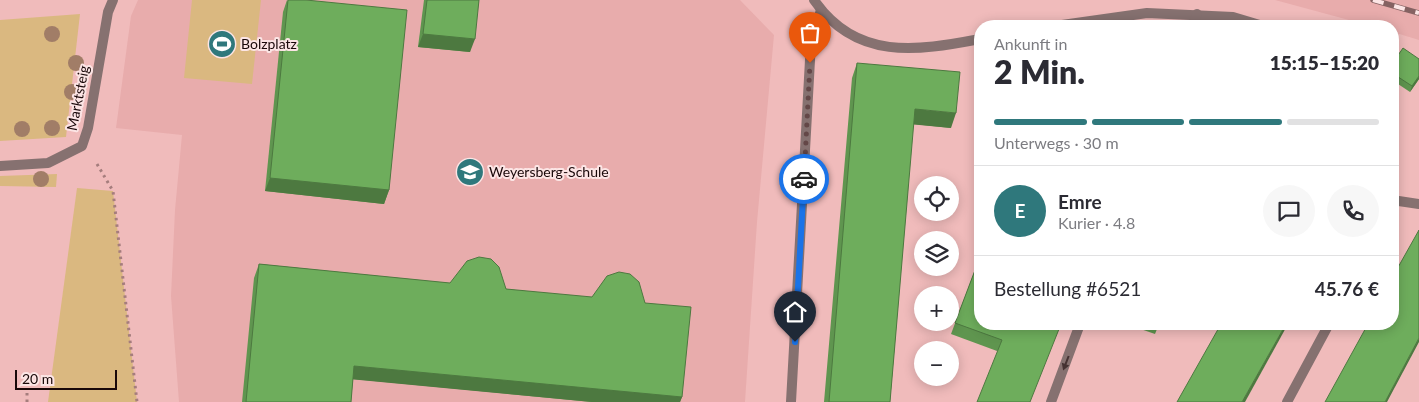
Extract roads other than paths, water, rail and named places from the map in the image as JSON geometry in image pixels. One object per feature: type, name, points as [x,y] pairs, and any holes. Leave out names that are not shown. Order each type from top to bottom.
[{"type":"street","name":"Marktsteig","points":[[0,166],[48,163],[82,146],[88,128],[108,12],[113,0]]},
{"type":"street","points":[[814,0],[833,23],[852,36],[876,44],[898,49],[932,48],[974,40]]},
{"type":"street","points":[[792,402],[811,42],[821,10]]},
{"type":"street","points":[[1097,20],[1147,13],[1197,14],[1233,17],[1243,20]]},
{"type":"street","points":[[1195,20],[1197,14]]},
{"type":"street","points":[[1399,201],[1419,204]]},
{"type":"street","points":[[1051,402],[1078,330]]},
{"type":"street","points":[[1287,402],[1326,330]]},
{"type":"railway","points":[[1373,0],[1419,13]]},
{"type":"place","name":"Bolzplatz","points":[[222,44]]},
{"type":"place","name":"Weyersberg-Schule","points":[[470,172]]}]
